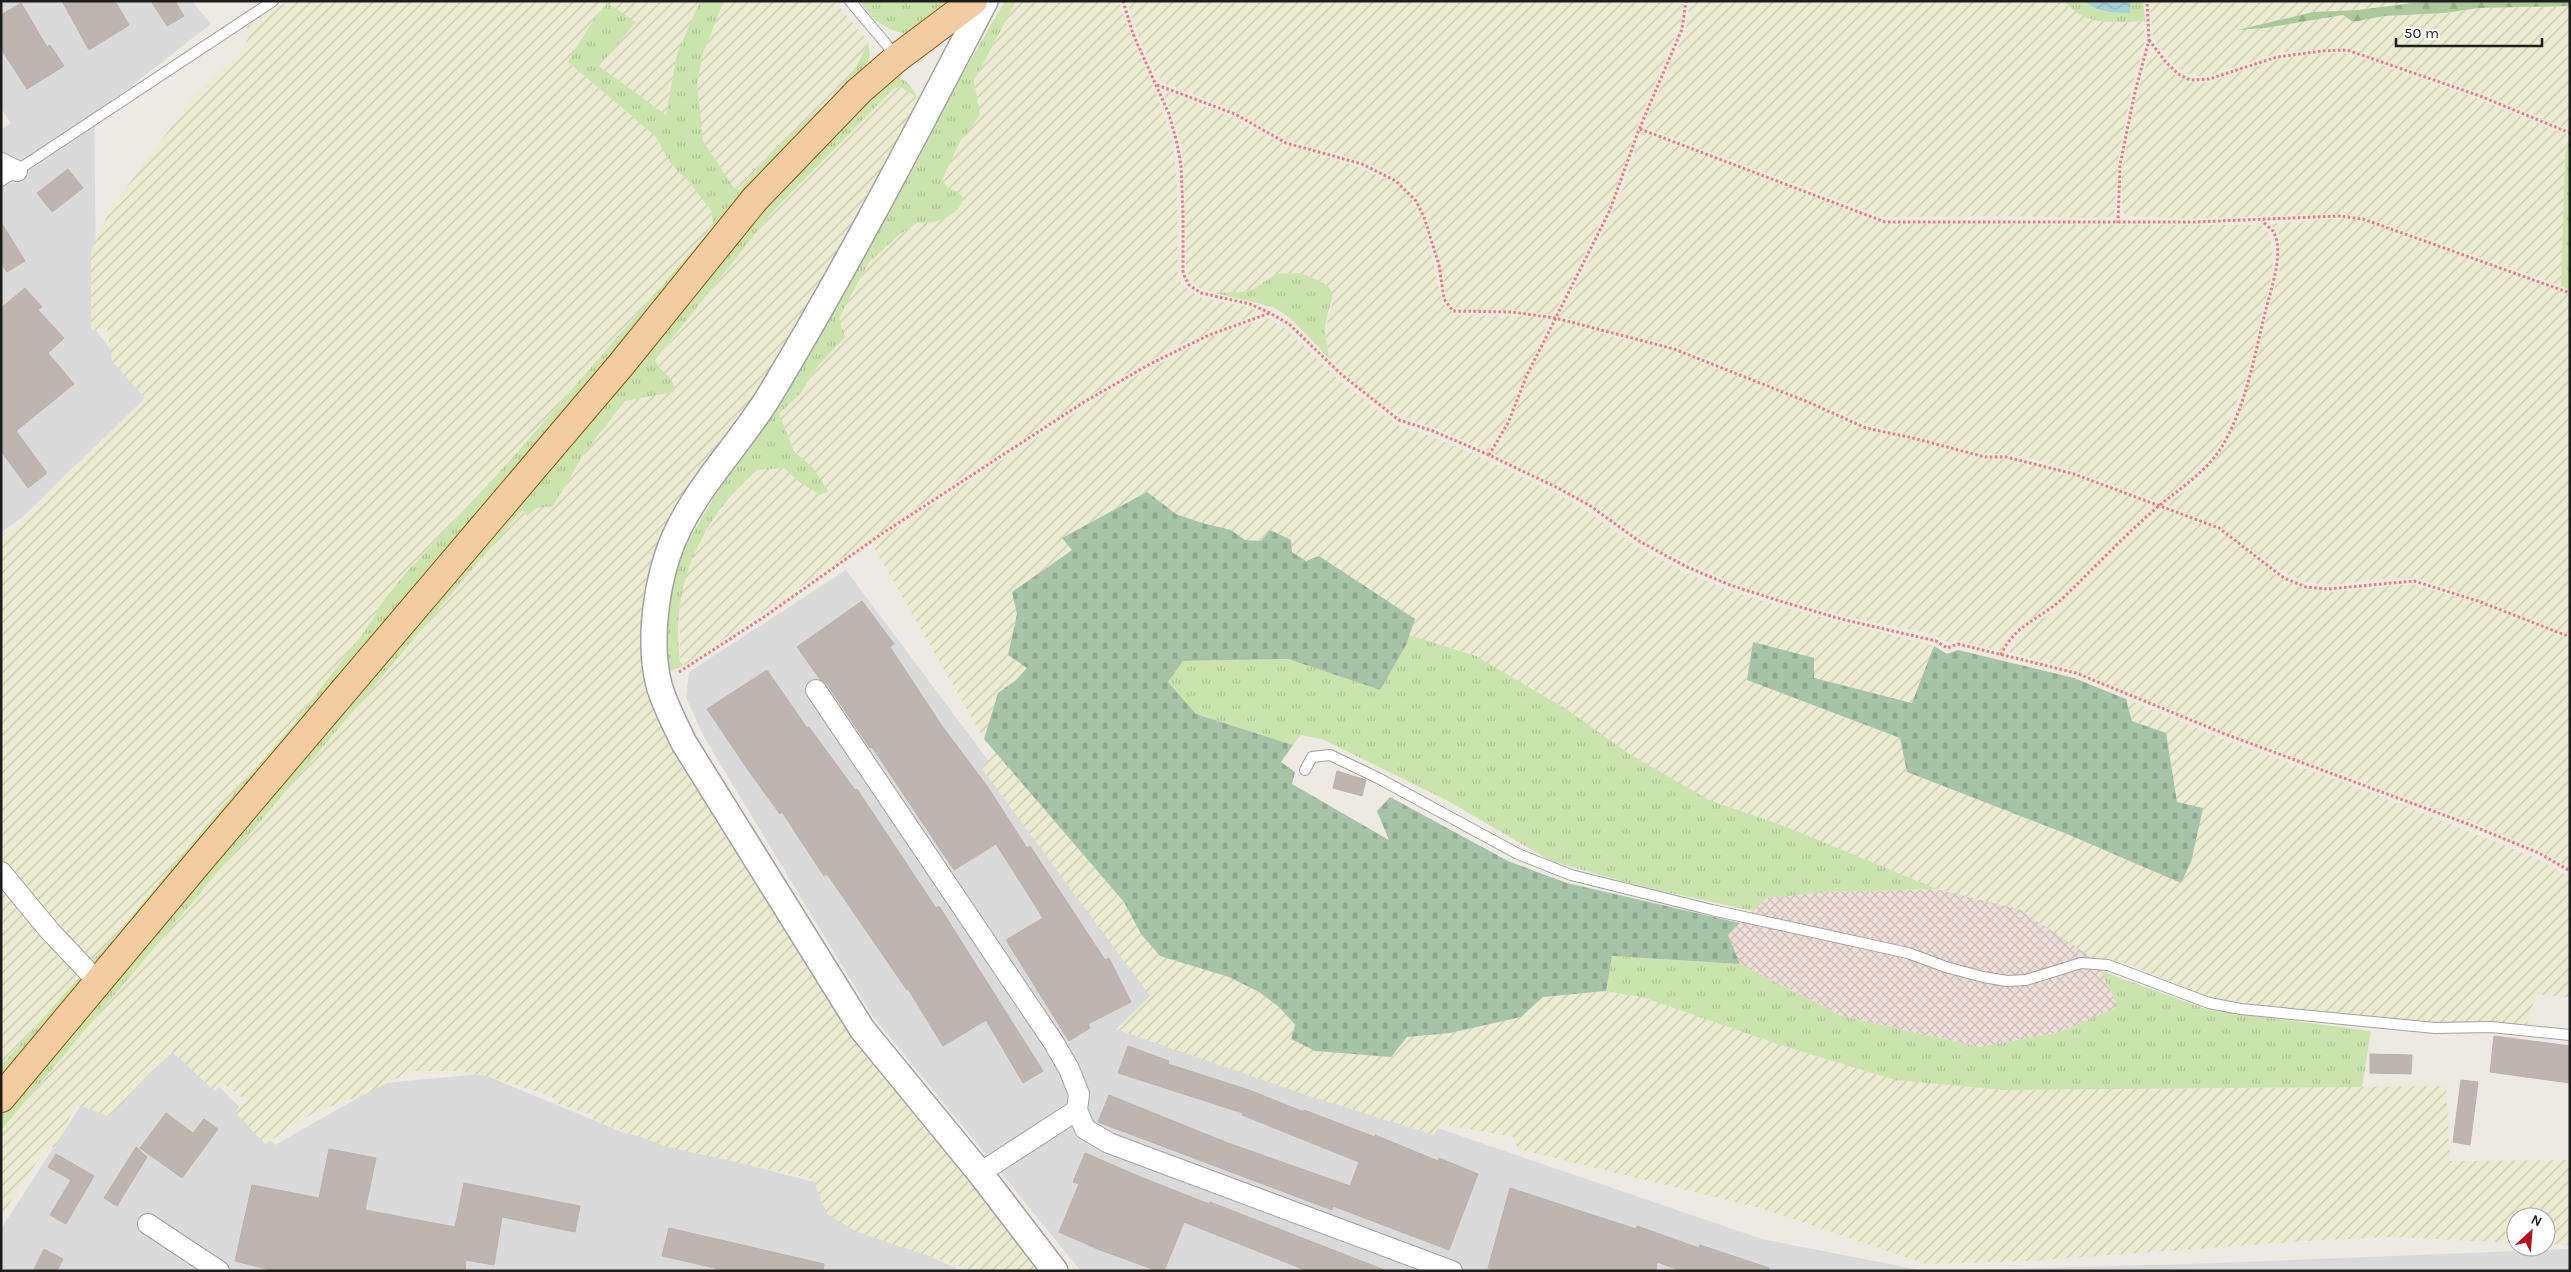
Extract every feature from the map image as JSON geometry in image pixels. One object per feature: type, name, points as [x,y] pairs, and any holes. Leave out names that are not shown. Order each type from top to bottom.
[{"type":"main road","points":[[1,1098],[620,366],[755,199],[859,91],[898,58],[973,1]]},
{"type":"street","points":[[985,1],[878,206],[812,321],[766,400],[703,489],[679,528],[662,578],[657,610],[655,647],[659,685],[684,743],[862,1028],[980,1173],[1055,1271]]},
{"type":"street","points":[[816,690],[1054,1043],[1069,1069],[1079,1094],[1077,1110],[1085,1129],[1110,1142],[1452,1271]]},
{"type":"street","points":[[1,872],[49,930],[98,982]]},
{"type":"street","points":[[980,1173],[1077,1110]]},
{"type":"street","points":[[148,1224],[219,1271]]},
{"type":"lane","points":[[6,172],[272,1]]},
{"type":"lane","points":[[850,1],[898,58]]},
{"type":"lane","points":[[1305,770],[1312,757],[1330,755],[1518,854],[1571,875],[1712,910],[1908,953],[1946,967],[1983,977],[2007,982],[2026,980],[2081,963],[2108,965],[2209,1003],[2241,1009],[2435,1028],[2491,1027],[2570,1035]]},
{"type":"path","points":[[1122,1],[1133,34],[1169,114],[1181,166],[1182,273],[1189,285],[1201,293],[1235,300],[1270,313],[1289,324],[1342,375],[1399,420],[1433,431],[1489,455],[1589,505],[1639,542],[1686,567],[1730,585],[1841,619],[1936,641],[1947,648],[1958,644],[2076,673],[2224,734],[2468,824],[2539,853],[2570,871]]},
{"type":"path","points":[[1489,455],[1508,424],[1527,376],[1555,318],[1580,274],[1610,210],[1640,128],[1682,29],[1686,1]]},
{"type":"path","points":[[2118,223],[2120,165],[2135,92],[2150,40],[2146,1]]},
{"type":"path","points":[[2150,40],[2166,62],[2178,74],[2190,80],[2209,79],[2277,57],[2298,53],[2347,50],[2480,96],[2570,133]]},
{"type":"path","points":[[1157,84],[1235,114],[1286,143],[1362,164],[1396,181],[1416,201],[1424,217],[1439,266],[1444,299],[1452,311],[1512,312],[1555,318],[1674,349],[1808,402],[1866,428],[1985,457],[2006,457],[2074,474],[2219,528],[2284,578],[2306,587],[2328,589],[2414,580],[2478,601],[2570,637]]},
{"type":"path","points":[[1640,128],[1885,222],[2022,220],[2118,223],[2262,220],[2339,216],[2363,220],[2570,293]]},
{"type":"path","points":[[2001,655],[2023,625],[2042,615],[2062,599],[2160,505],[2192,482],[2215,458],[2233,422],[2249,377],[2275,272],[2278,246],[2273,232],[2262,220]]},
{"type":"path","points":[[659,685],[764,617],[880,536],[1084,402],[1150,364],[1209,335],[1270,313]]},
{"type":"shaded area","points":[[1,1],[192,1],[211,24],[94,115],[97,332],[147,396],[23,517],[1,532],[1,130],[11,123],[1,108]]},
{"type":"shaded area","points":[[846,570],[1161,992],[1162,1034],[1762,1239],[1925,1271],[1081,1271],[872,1015],[704,737],[686,697],[689,672]]},
{"type":"shaded area","points":[[1937,889],[2019,909],[2096,960],[2119,1007],[2060,1032],[1979,1047],[1842,1016],[1740,964],[1728,935],[1766,898],[1826,892]]},
{"type":"shaded area","points":[[180,1045],[275,1145],[384,1083],[482,1074],[622,1132],[814,1182],[842,1217],[962,1271],[1,1271],[1,1229],[83,1102],[111,1109]]},
{"type":"shaded area","points":[[2570,1249],[2570,1271],[1925,1271],[2191,1264],[2506,1252],[2506,1257],[2556,1257],[2556,1250]]},
{"type":"green space","points":[[288,1],[700,1],[677,54],[666,116],[599,66],[607,3],[590,25],[568,62],[655,136],[671,164],[691,184],[712,212],[713,227],[514,456],[405,574],[384,600],[370,624],[292,726],[204,828],[114,938],[89,964],[1,861],[1,536],[18,526],[64,476],[147,400],[112,361],[107,329],[91,330],[91,251],[111,208],[196,94],[243,50],[249,36],[247,27]]},
{"type":"green space","points":[[700,1],[724,1],[703,53],[697,84],[703,141],[734,188],[739,190],[780,143],[824,105],[837,91],[860,60],[868,41],[870,55],[865,68],[94,970],[89,964],[114,938],[204,828],[292,726],[370,624],[384,600],[405,574],[514,456],[713,227],[712,212],[691,184],[671,164],[655,136],[568,62],[590,25],[607,3],[636,22],[599,66],[666,115],[677,54]]},
{"type":"green space","points":[[724,1],[834,1],[868,41],[857,68],[846,84],[766,157],[740,190],[734,188],[703,141],[700,121],[697,84],[703,53]]},
{"type":"green space","points":[[859,1],[960,1],[911,35],[887,28],[870,14]]},
{"type":"green space","points":[[1005,1],[1016,1],[974,81],[980,114],[960,141],[942,180],[963,198],[959,208],[949,216],[935,222],[917,223],[899,235],[869,262],[839,318],[845,337],[821,362],[799,395],[779,414],[794,451],[813,468],[828,491],[820,495],[799,482],[784,468],[757,470],[737,489],[720,510],[693,556],[685,581],[680,607],[678,634],[680,662],[685,665],[666,673],[664,627],[666,611],[676,566],[682,552]]},
{"type":"green space","points":[[1119,1],[1131,37],[1155,90],[1172,140],[1177,178],[1178,275],[1182,285],[1204,299],[1241,305],[1262,312],[1175,347],[1115,380],[961,478],[685,665],[680,662],[680,601],[684,580],[699,542],[738,488],[757,470],[784,468],[799,482],[802,459],[787,438],[779,414],[799,395],[821,362],[845,337],[839,319],[869,262],[899,235],[918,223],[935,222],[959,193],[947,187],[942,180],[960,141],[970,130],[979,102],[975,92],[974,81],[1015,2]]},
{"type":"green space","points":[[1127,1],[1683,1],[1681,22],[1641,117],[1613,197],[1554,314],[1540,314],[1516,310],[1466,311],[1452,306],[1447,299],[1432,229],[1414,193],[1405,184],[1379,168],[1342,155],[1289,141],[1234,111],[1163,82],[1155,72],[1139,38]]},
{"type":"green space","points":[[1690,1],[2065,1],[2069,8],[2116,23],[2145,21],[2144,48],[2133,82],[2119,155],[2114,216],[2087,218],[2001,216],[1883,217],[1643,127],[1686,29]]},
{"type":"green space","points":[[2065,1],[2085,1],[2100,10],[2129,13],[2131,1],[2143,1],[2145,21],[2112,22],[2090,19],[2072,9]]},
{"type":"green space","points":[[2150,1],[2428,1],[2358,10],[2313,12],[2241,29],[2265,28],[2343,15],[2353,22],[2384,16],[2445,13],[2478,8],[2570,6],[2570,130],[2480,93],[2346,48],[2275,54],[2208,76],[2191,76],[2173,64],[2153,38]]},
{"type":"green space","points":[[2428,1],[2570,1],[2570,6],[2478,8],[2445,13],[2384,16],[2353,22],[2343,15],[2265,28],[2237,30],[2313,12],[2358,10]]},
{"type":"green space","points":[[2152,49],[2176,76],[2193,83],[2209,82],[2279,59],[2304,55],[2342,53],[2356,56],[2481,100],[2569,136],[2565,156],[2561,286],[2364,217],[2334,214],[2188,219],[2127,216],[2123,212],[2122,207],[2122,167],[2138,90]]},
{"type":"green space","points":[[899,77],[909,84],[918,98],[901,87],[893,89],[775,209],[655,360],[670,378],[674,386],[674,392],[625,401],[585,452],[553,506],[537,508],[527,516],[522,510],[1,1130],[1,1109],[775,195],[892,78]]},
{"type":"green space","points":[[901,87],[918,98],[914,117],[871,187],[789,342],[741,415],[719,442],[691,490],[652,692],[664,731],[698,790],[754,874],[1044,1271],[975,1271],[892,1244],[855,1231],[827,1214],[813,1179],[668,1147],[594,1120],[589,1114],[558,1104],[551,1096],[494,1078],[460,1071],[412,1071],[363,1095],[315,1112],[265,1144],[235,1112],[245,1100],[223,1083],[215,1091],[170,1050],[110,1117],[76,1104],[55,1148],[48,1145],[1,1216],[1,1130],[522,510],[527,515],[537,508],[553,506],[585,452],[625,401],[674,392],[670,377],[659,370],[655,361],[775,209],[893,89]]},
{"type":"green space","points":[[1167,91],[1234,118],[1278,142],[1356,166],[1399,185],[1409,195],[1423,219],[1442,302],[1453,313],[1459,315],[1530,316],[1550,320],[1506,419],[1488,451],[1403,417],[1372,398],[1350,379],[1329,358],[1325,333],[1334,296],[1299,273],[1276,274],[1253,289],[1242,292],[1215,293],[1197,287],[1186,270],[1184,162],[1180,138],[1164,94]]},
{"type":"green space","points":[[1642,132],[1884,224],[2261,225],[2269,234],[2272,245],[2273,270],[2246,378],[2222,441],[2194,475],[2159,502],[2059,466],[2019,456],[1979,453],[1869,425],[1675,346],[1610,332],[1560,316],[1605,229],[1622,191]]},
{"type":"green space","points":[[2569,136],[2570,290],[2561,286],[2565,156]]},
{"type":"green space","points":[[2339,218],[2360,220],[2570,295],[2570,635],[2479,599],[2417,578],[2390,578],[2332,585],[2305,582],[2284,573],[2220,527],[2166,505],[2195,484],[2227,444],[2235,424],[2251,377],[2279,272],[2280,240],[2278,232],[2269,224]]},
{"type":"green space","points":[[1299,273],[1325,284],[1331,290],[1332,295],[1325,331],[1329,358],[1290,318],[1273,307],[1215,293],[1242,292],[1253,289],[1276,274]]},
{"type":"green space","points":[[1268,318],[1286,329],[1338,379],[1397,425],[1431,436],[1554,492],[1586,510],[1636,546],[1684,572],[1728,590],[1782,607],[1934,646],[1913,703],[1814,678],[1753,643],[1747,680],[1900,738],[1907,772],[2068,834],[2180,882],[2177,802],[2166,733],[2132,721],[2126,699],[2223,739],[2364,790],[2536,858],[2570,877],[2570,998],[2536,994],[2527,1025],[2432,1023],[2325,1013],[2210,998],[2133,966],[2109,959],[2096,960],[2019,909],[1937,889],[1789,828],[1709,800],[1631,755],[1566,709],[1476,656],[1409,635],[1415,619],[1319,556],[1306,561],[1291,552],[1291,540],[1270,530],[1261,541],[1245,540],[1231,530],[1176,514],[1147,492],[1062,538],[1072,549],[1012,592],[1017,614],[1008,655],[1028,668],[1016,680],[998,693],[984,739],[872,544],[1116,387],[1210,337]]},
{"type":"green space","points":[[1557,320],[1611,336],[1674,351],[1808,404],[1865,430],[1912,439],[1984,459],[2006,459],[2074,476],[2156,506],[2060,598],[2041,613],[2020,624],[2011,633],[2001,651],[1959,641],[1948,642],[1931,634],[1847,617],[1770,596],[1731,582],[1655,548],[1592,504],[1492,453],[1510,425],[1529,376]]},
{"type":"green space","points":[[1147,492],[1176,514],[1231,530],[1245,540],[1261,541],[1270,530],[1291,540],[1292,552],[1306,561],[1319,556],[1415,619],[1406,645],[1380,690],[1288,659],[1183,661],[1168,682],[1196,714],[1293,745],[1281,762],[1295,772],[1292,784],[1389,840],[1377,811],[1390,797],[1508,861],[1567,883],[1740,923],[1728,935],[1740,964],[1612,956],[1606,991],[1543,997],[1521,1017],[1450,1033],[1407,1037],[1391,1057],[1315,1051],[1291,1039],[1295,1025],[1279,1007],[1259,992],[1229,977],[1160,956],[1141,934],[1124,902],[984,739],[998,693],[1016,680],[1027,668],[1008,655],[1017,614],[1012,592],[1072,550],[1062,538]]},
{"type":"green space","points":[[2162,509],[2220,531],[2283,580],[2308,590],[2332,592],[2413,584],[2478,603],[2570,640],[2570,868],[2539,850],[2470,821],[2225,732],[2075,670],[2008,652],[2024,630],[2049,615],[2122,544]]},
{"type":"green space","points":[[1409,635],[1476,656],[1566,709],[1631,755],[1709,800],[1789,828],[1937,889],[1826,892],[1767,898],[1753,911],[1643,887],[1551,861],[1448,801],[1322,739],[1301,735],[1293,745],[1196,714],[1168,682],[1183,661],[1288,659],[1380,690]]},
{"type":"green space","points":[[1753,642],[1814,658],[1814,678],[1912,703],[1934,646],[1947,654],[1958,650],[2074,678],[2126,699],[2132,721],[2166,733],[2177,802],[2203,808],[2191,862],[2181,883],[2067,834],[1907,772],[1900,738],[1747,680]]},
{"type":"green space","points":[[995,751],[1124,902],[1141,934],[1160,956],[1229,977],[1259,992],[1279,1007],[1315,1051],[1391,1057],[1407,1037],[1450,1033],[1521,1017],[1542,997],[1606,991],[1645,998],[1777,1044],[1895,1080],[2003,1090],[2446,1086],[2450,1161],[2570,1160],[2570,1245],[2556,1244],[2556,1207],[2506,1207],[2506,1243],[2391,1237],[2305,1241],[2028,1261],[1926,1264],[1764,1209],[1518,1149],[1513,1137],[1441,1124],[1434,1135],[1309,1096],[1116,1029],[1150,996],[982,769]]},
{"type":"green space","points":[[1,885],[18,904],[25,918],[80,976],[1,1066]]},
{"type":"green space","points":[[18,904],[93,983],[1,1089],[1,1066],[80,976],[25,918]]},
{"type":"green space","points":[[1611,956],[1740,964],[1842,1016],[1979,1047],[2060,1032],[2118,1007],[2101,971],[2209,1010],[2371,1031],[2362,1087],[2003,1090],[1895,1080],[1777,1044],[1645,998],[1606,991]]},
{"type":"water","points":[[2085,1],[2131,1],[2130,13],[2100,10]]},
{"type":"building","points":[[62,1],[115,1],[129,25],[89,50]]},
{"type":"building","points":[[151,1],[175,1],[184,16],[167,26]]},
{"type":"building","points":[[21,3],[47,47],[50,45],[64,66],[27,89],[1,49],[1,15]]},
{"type":"building","points":[[68,169],[83,188],[52,212],[37,193]]},
{"type":"building","points":[[1,222],[25,261],[7,272],[1,263]]},
{"type":"building","points":[[25,288],[42,307],[38,310],[64,338],[48,353],[74,384],[16,431],[47,473],[28,488],[1,451],[1,308]]},
{"type":"building","points":[[862,601],[894,644],[890,647],[942,726],[987,786],[1027,848],[1030,846],[1105,960],[1109,958],[1131,1002],[1088,1024],[1090,1028],[1069,1041],[1006,940],[1043,918],[996,844],[954,870],[872,747],[870,748],[826,683],[820,679],[797,647]]},
{"type":"building","points":[[767,670],[807,728],[809,727],[855,790],[857,789],[936,908],[939,906],[1043,1071],[1023,1083],[986,1020],[943,1046],[908,989],[827,874],[824,876],[782,812],[780,814],[748,770],[707,709]]},
{"type":"building","points":[[1337,771],[1366,780],[1362,796],[1333,788]]},
{"type":"building","points":[[2494,1036],[2570,1046],[2570,1083],[2490,1072]]},
{"type":"building","points":[[1128,1046],[1169,1061],[1168,1064],[1249,1090],[1304,1112],[1304,1110],[1375,1137],[1375,1135],[1438,1161],[1439,1158],[1478,1174],[1449,1250],[1333,1206],[1332,1210],[1098,1122],[1109,1095],[1228,1143],[1350,1186],[1359,1162],[1242,1115],[1243,1113],[1118,1073]]},
{"type":"building","points":[[2370,1054],[2412,1055],[2411,1074],[2370,1073]]},
{"type":"building","points":[[2461,1080],[2478,1082],[2470,1145],[2453,1142]]},
{"type":"building","points":[[166,1113],[193,1133],[204,1119],[218,1129],[182,1178],[140,1148]]},
{"type":"building","points":[[136,1147],[147,1157],[117,1206],[104,1198]]},
{"type":"building","points":[[329,1149],[376,1158],[365,1210],[455,1227],[464,1183],[580,1206],[575,1232],[502,1217],[494,1265],[466,1260],[465,1271],[275,1271],[235,1261],[252,1185],[319,1198]]},
{"type":"building","points":[[1085,1153],[1209,1204],[1210,1202],[1387,1271],[1308,1271],[1184,1222],[1164,1271],[1158,1271],[1100,1250],[1059,1232],[1079,1184],[1073,1182]]},
{"type":"building","points":[[56,1154],[94,1176],[66,1224],[50,1215],[71,1180],[48,1167]]},
{"type":"building","points":[[1510,1188],[1636,1229],[1637,1226],[1699,1248],[1700,1245],[1769,1268],[1769,1271],[1682,1271],[1657,1262],[1656,1271],[1496,1271],[1488,1268]]},
{"type":"building","points":[[669,1228],[824,1264],[823,1271],[728,1271],[662,1256]]},
{"type":"building","points":[[44,1249],[63,1259],[57,1271],[33,1271]]}]
